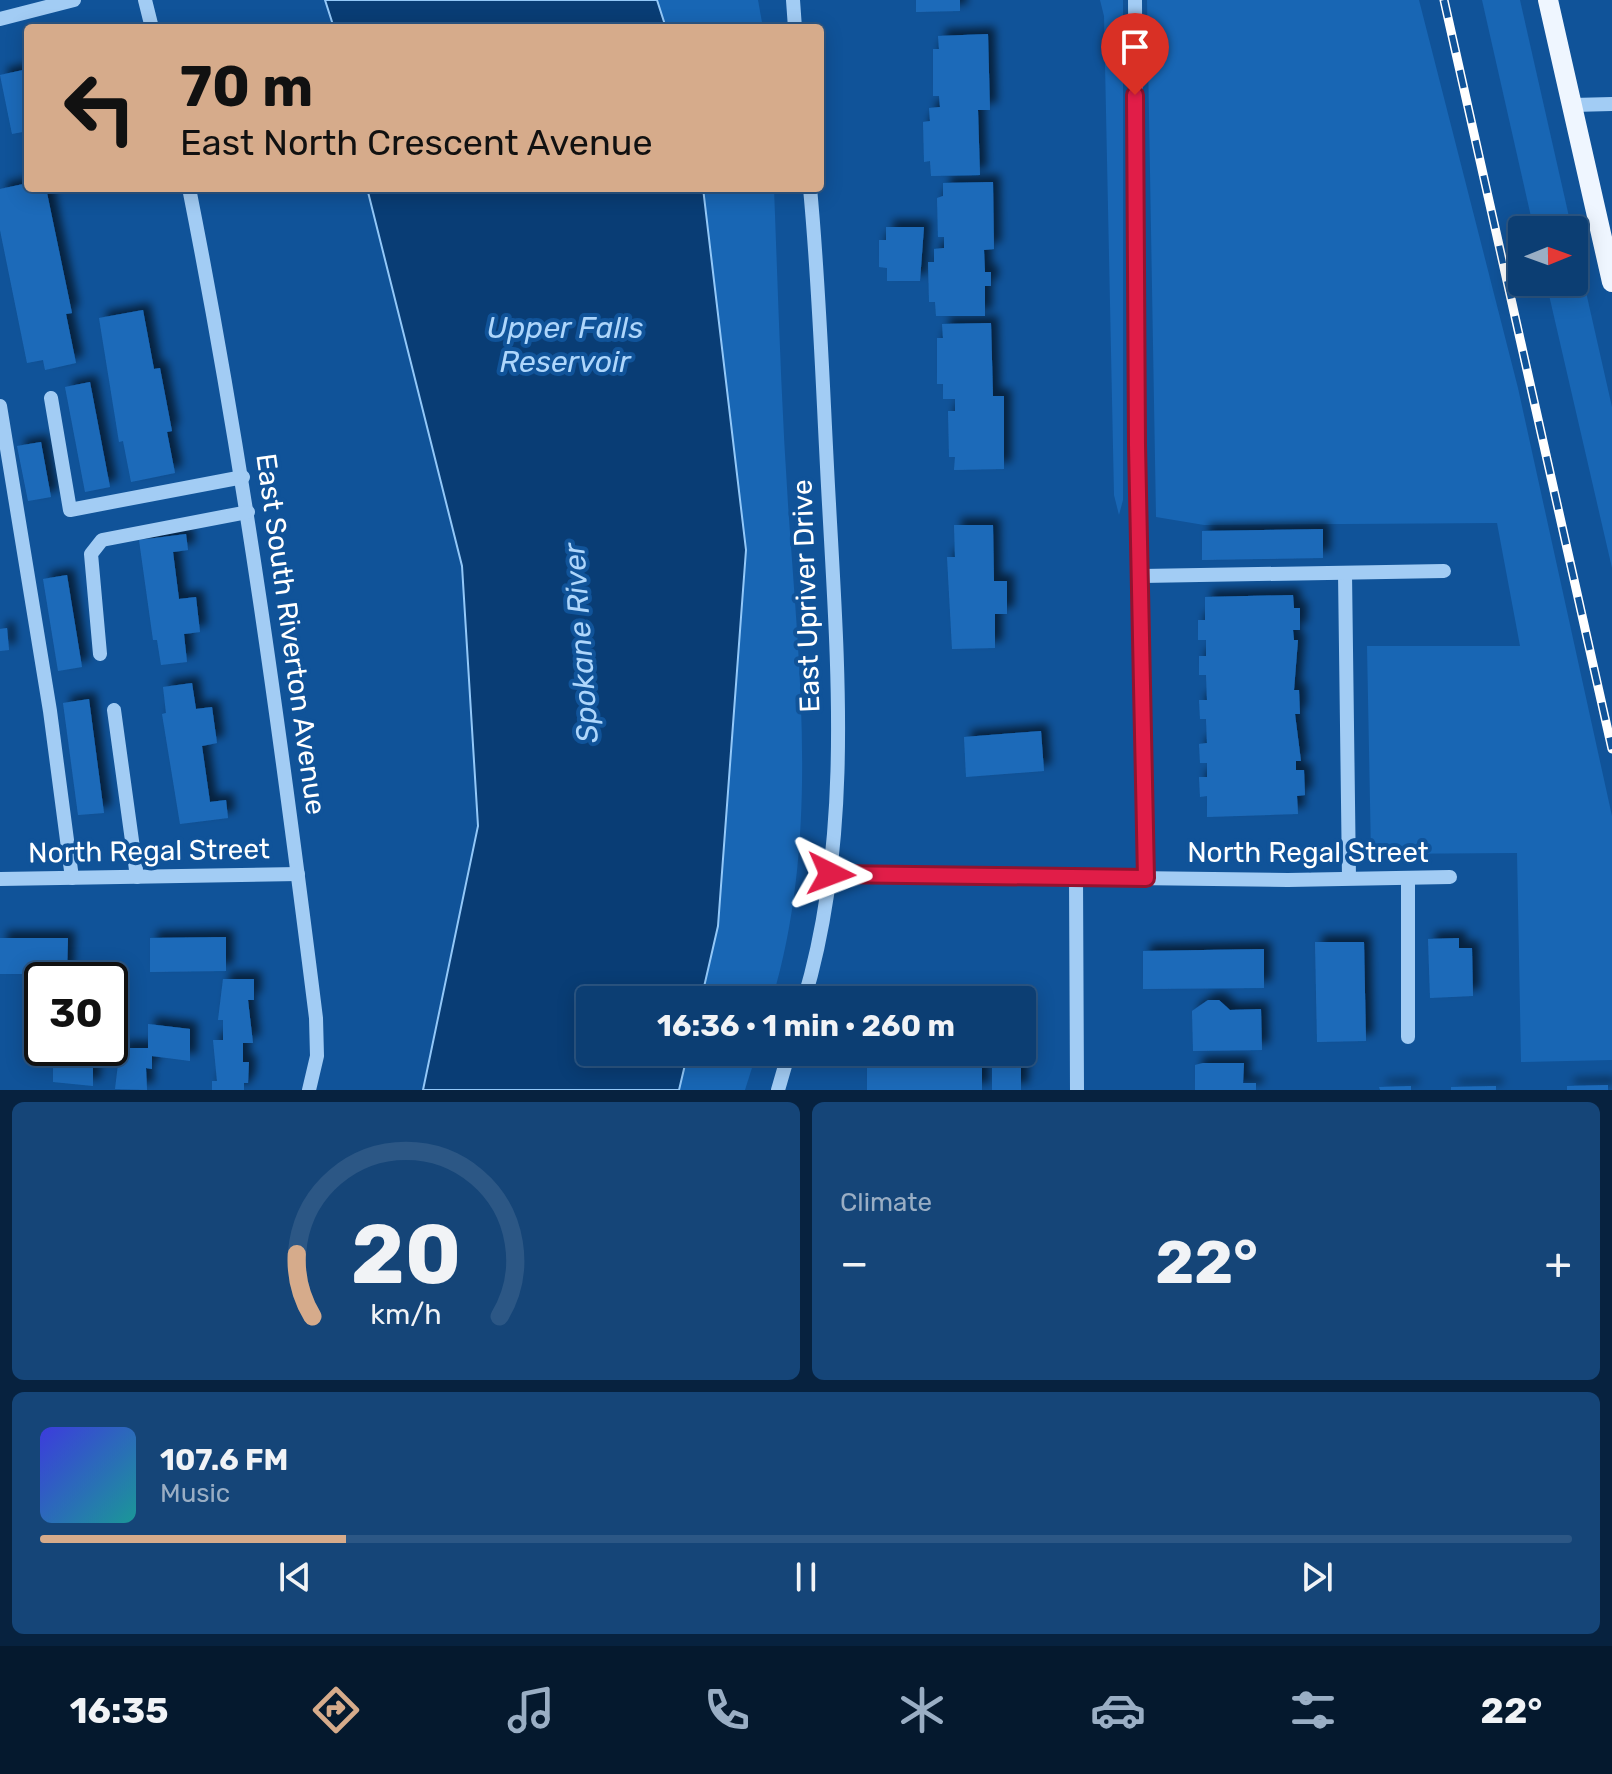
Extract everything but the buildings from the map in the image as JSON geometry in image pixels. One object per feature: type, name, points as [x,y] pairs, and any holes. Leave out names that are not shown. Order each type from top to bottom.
[{"type":"main road","points":[[1548,0],[1612,282]]},
{"type":"street","points":[[0,19],[74,0]]},
{"type":"street","points":[[145,0],[151,24]]},
{"type":"street","points":[[793,0],[795,24]]},
{"type":"street","points":[[1135,0],[1137,445],[1146,878]]},
{"type":"street","points":[[1573,105],[1612,104]]},
{"type":"street","name":"East South Riverton Avenue","points":[[190,192],[243,477],[298,874],[317,1038],[309,1090]]},
{"type":"street","name":"East Upriver Drive","points":[[807,986],[831,874],[838,749],[835,620],[810,192]]},
{"type":"street","points":[[51,398],[70,510],[243,477]]},
{"type":"street","points":[[0,406],[50,711],[72,878]]},
{"type":"street","points":[[100,654],[91,554],[102,540],[248,512]]},
{"type":"street","points":[[1142,576],[1444,571]]},
{"type":"street","points":[[1345,573],[1349,878]]},
{"type":"street","points":[[114,710],[137,877]]},
{"type":"street","name":"North Regal Street","points":[[0,879],[298,874]]},
{"type":"street","name":"North Regal Street","points":[[831,874],[1076,878],[1450,877]]},
{"type":"street","points":[[1076,878],[1077,1090]]},
{"type":"street","points":[[1408,878],[1408,1037]]},
{"type":"street","points":[[778,1090],[785,1066]]},
{"type":"shaded area","points":[[657,0],[758,0],[762,24],[665,24]]},
{"type":"shaded area","points":[[1100,0],[1123,0],[1123,500],[1119,515],[1114,495],[1104,16]]},
{"type":"shaded area","points":[[1147,0],[1419,0],[1518,388],[1612,816],[1612,1060],[1521,1062],[1517,853],[1371,854],[1367,646],[1520,646],[1497,523],[1204,525],[1156,517]]},
{"type":"shaded area","points":[[1482,0],[1520,0],[1569,216],[1531,216]]},
{"type":"shaded area","points":[[703,192],[774,192],[783,425],[802,754],[796,878],[787,939],[775,986],[704,986],[718,926],[746,550]]},
{"type":"shaded area","points":[[1549,296],[1587,296],[1612,407],[1612,568]]},
{"type":"shaded area","points":[[685,1066],[753,1066],[745,1090],[679,1090]]},
{"type":"water","points":[[325,0],[657,0],[665,24],[333,24]]},
{"type":"water","name":"Upper Falls Reservoir","points":[[368,192],[703,192],[746,550],[718,926],[704,986],[576,986],[576,1066],[685,1066],[679,1090],[423,1090],[478,826],[462,566]]},
{"type":"railway","points":[[1444,0],[1612,749]]},
{"type":"route","points":[[831,874],[1146,878],[1137,445],[1135,95]]},
{"type":"water label","name":"Spokane River","points":[[581,643]]}]
